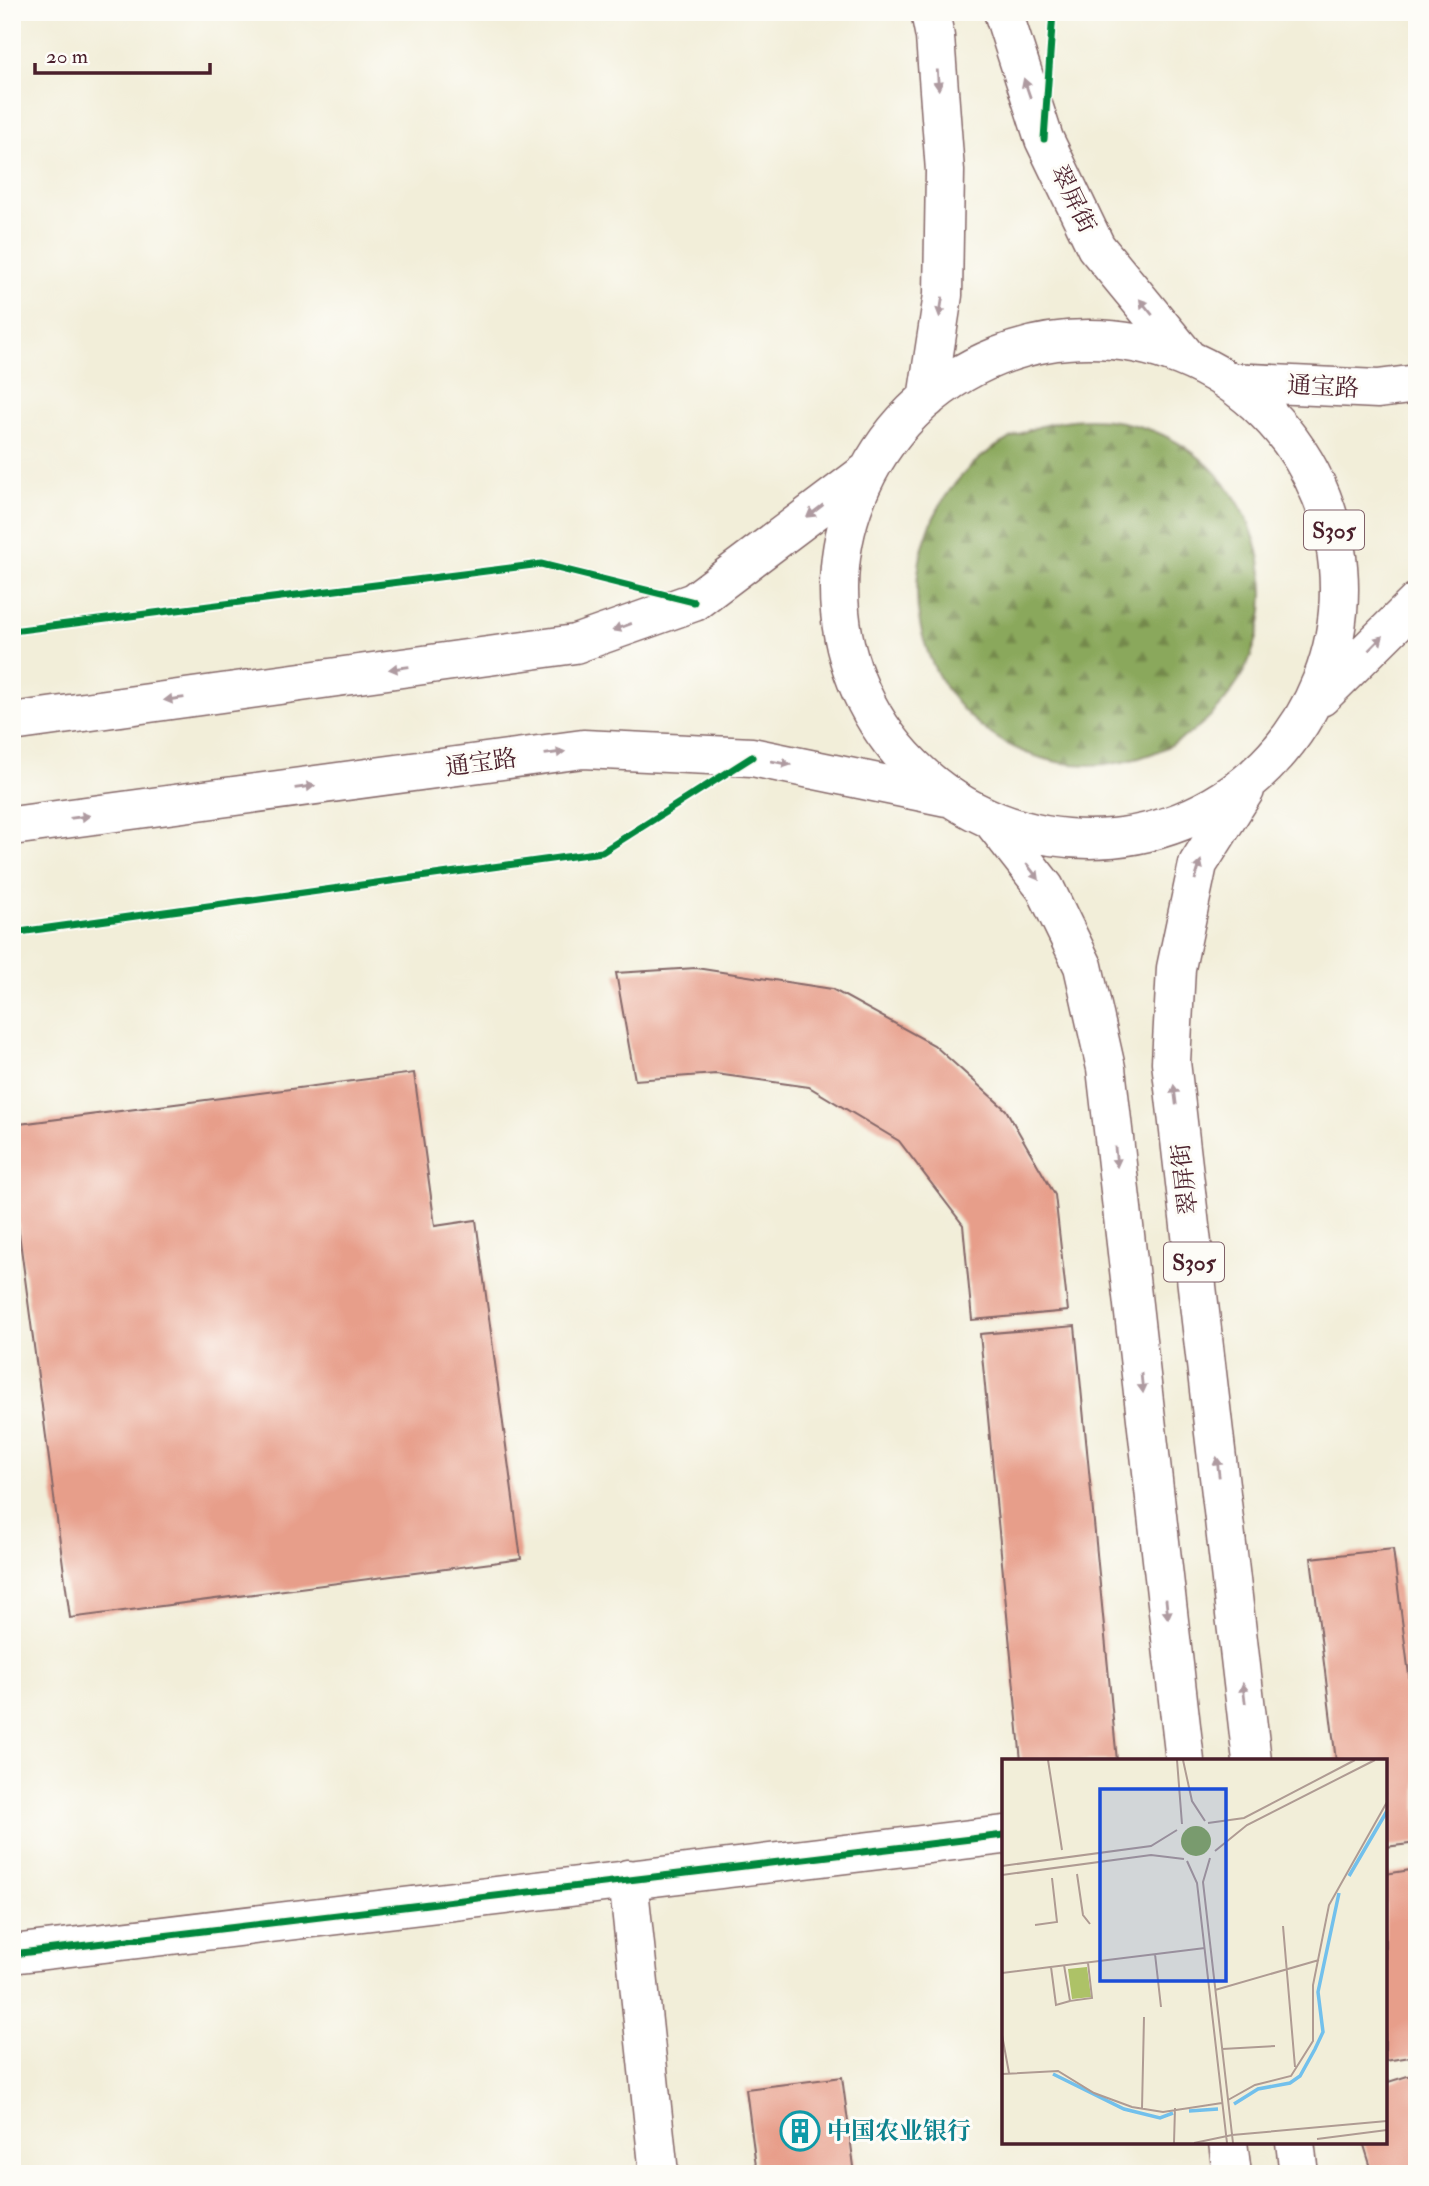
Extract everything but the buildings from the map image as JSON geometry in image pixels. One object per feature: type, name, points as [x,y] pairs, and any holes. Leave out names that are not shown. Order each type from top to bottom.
[{"type":"main road","points":[[927,399],[943,295],[945,171],[935,37],[930,12]]},
{"type":"main road","name":"翠屏街","points":[[1003,12],[1044,139],[1096,247],[1189,360]]},
{"type":"main road","name":"S305","points":[[1099,340],[1144,346],[1189,360],[1229,382],[1266,411],[1295,446],[1318,486],[1334,530],[1340,575],[1339,621],[1328,666],[1310,708],[1284,747],[1252,780],[1214,806],[1171,825],[1127,836],[1080,839],[1034,833],[991,819],[950,797],[914,768],[884,732],[860,693],[846,649],[839,603],[841,558],[851,512],[869,470],[895,432],[927,399],[965,373],[1007,353],[1053,343],[1099,340]]},
{"type":"main road","name":"通宝路","points":[[1229,382],[1378,389],[1417,384]]},
{"type":"main road","points":[[12,722],[575,644],[694,601],[869,470]]},
{"type":"main road","points":[[1310,708],[1417,602]]},
{"type":"main road","name":"通宝路","points":[[12,826],[583,749],[752,757],[950,797]]},
{"type":"main road","name":"翠屏街","points":[[1252,780],[1198,864],[1176,968],[1171,1062],[1252,1759]]},
{"type":"main road","name":"S305","points":[[991,819],[1045,887],[1083,966],[1106,1068],[1185,1759]]},
{"type":"main road","points":[[12,1954],[1002,1835]]},
{"type":"main road","points":[[628,1879],[659,2174]]},
{"type":"main road","points":[[1228,2144],[1232,2174]]},
{"type":"main road","points":[[1295,2144],[1299,2174]]},
{"type":"green space","points":[[1090,419],[1124,422],[1172,439],[1200,458],[1224,482],[1243,510],[1256,542],[1263,592],[1260,626],[1243,674],[1224,702],[1200,726],[1172,745],[1140,758],[1090,765],[1056,762],[1008,745],[980,726],[956,702],[937,674],[924,642],[917,592],[920,558],[937,510],[956,482],[980,458],[1008,439],[1040,426]]},
{"type":"cycle path","points":[[1044,139],[1053,12]]},
{"type":"cycle path","points":[[12,631],[541,564],[694,602]]},
{"type":"cycle path","points":[[12,933],[602,852],[752,757]]},
{"type":"cycle path","points":[[12,1954],[1002,1835]]},
{"type":"place","name":"中国农业银行","points":[[800,2131]]}]
